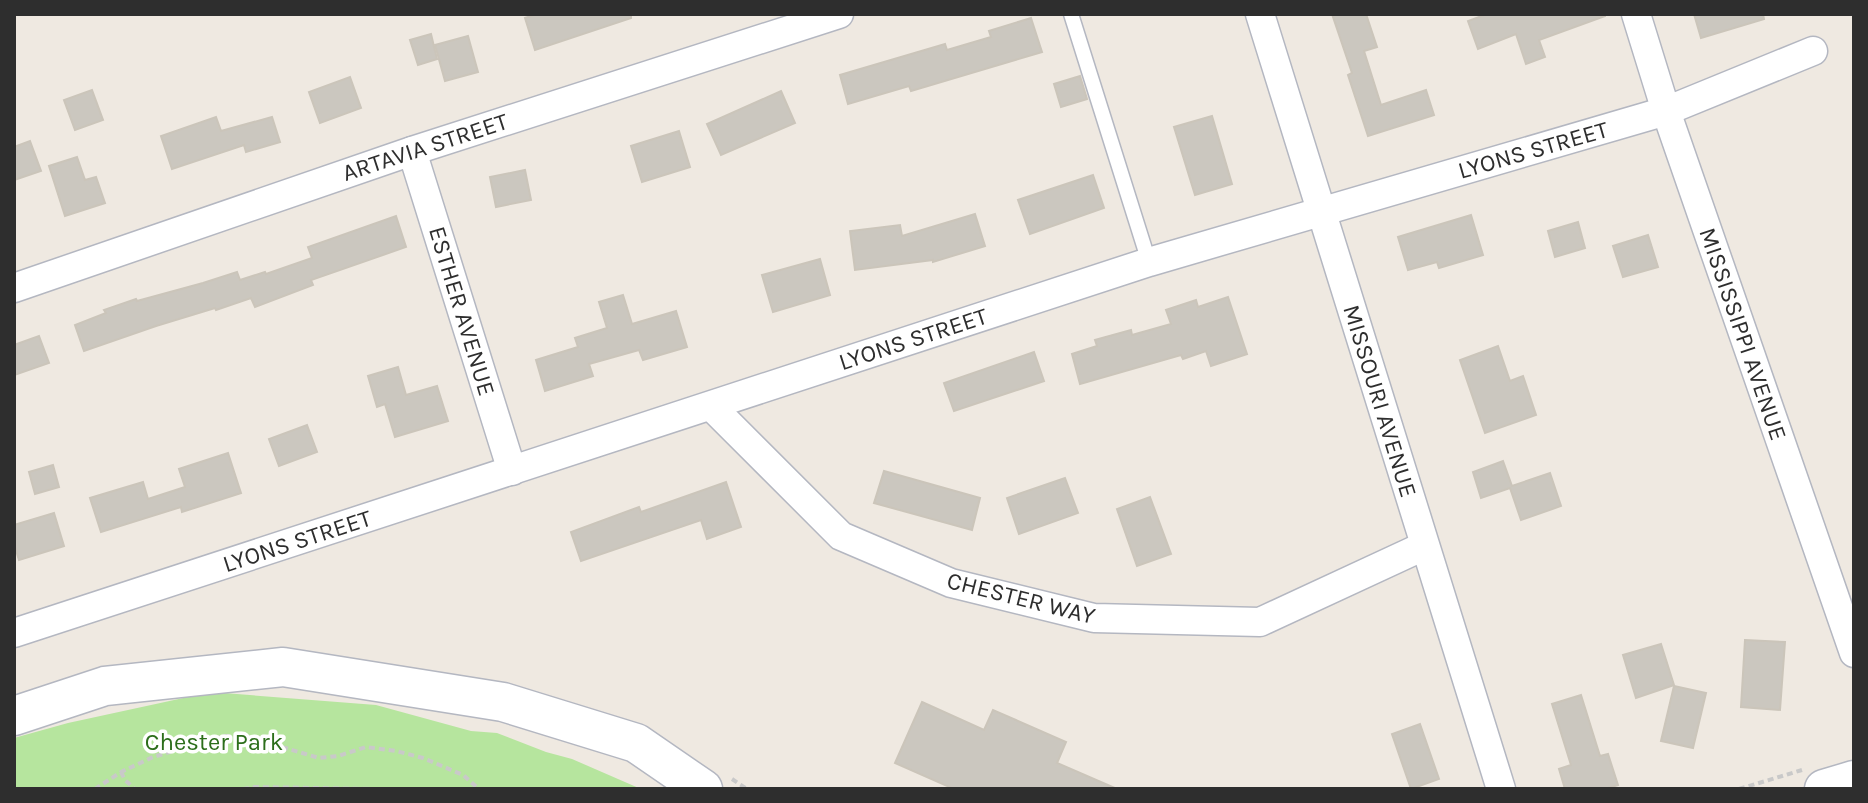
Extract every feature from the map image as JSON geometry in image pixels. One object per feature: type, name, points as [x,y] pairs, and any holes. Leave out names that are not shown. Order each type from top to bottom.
[{"type":"street","name":"ARTAVIA STREET","points":[[14,288],[412,151],[839,14]]},
{"type":"street","name":"MISSOURI AVENUE","points":[[1260,14],[1501,789]]},
{"type":"street","name":"MISSISSIPPI AVENUE","points":[[1636,14],[1666,111],[1854,653]]},
{"type":"street","name":"LYONS STREET","points":[[14,633],[1149,262],[1666,111],[1813,51]]},
{"type":"street","name":"ESTHER AVENUE","points":[[412,151],[512,471]]},
{"type":"street","name":"CHESTER WAY","points":[[711,406],[841,536],[951,583],[1094,618],[1260,622],[1424,546]]},
{"type":"street","points":[[14,716],[105,686],[283,667],[503,702],[636,743],[703,789]]},
{"type":"street","points":[[1818,778],[1854,780]]},
{"type":"lane","points":[[1071,14],[1149,262]]},
{"type":"path","points":[[95,789],[153,757],[223,736],[248,737],[319,758],[366,747],[396,751],[423,758],[463,775],[479,789]]},
{"type":"path","points":[[121,772],[135,789]]},
{"type":"path","points":[[1739,789],[1818,778]]},
{"type":"path","points":[[243,789],[377,789]]},
{"type":"green space","name":"Chester Park","points":[[211,692],[376,705],[471,731],[497,733],[572,759],[641,789],[14,789],[14,738]]},
{"type":"building","points":[[537,14],[631,14],[631,18],[535,50],[525,18]]},
{"type":"building","points":[[1332,14],[1366,14],[1377,47],[1364,51],[1381,105],[1426,90],[1434,115],[1368,136],[1348,75],[1352,73]]},
{"type":"building","points":[[1487,14],[1605,16],[1539,40],[1545,57],[1526,64],[1516,34],[1478,49],[1468,21]]},
{"type":"building","points":[[1694,14],[1763,14],[1764,19],[1701,38]]},
{"type":"building","points":[[1031,18],[1042,52],[911,91],[909,86],[848,104],[840,75],[945,44],[947,50],[991,37],[989,31]]},
{"type":"building","points":[[431,34],[437,59],[418,65],[410,40]]},
{"type":"building","points":[[468,36],[478,72],[445,81],[435,45]]},
{"type":"building","points":[[1080,76],[1087,99],[1061,107],[1054,84]]},
{"type":"building","points":[[350,77],[361,108],[320,123],[309,92]]},
{"type":"building","points":[[92,90],[103,120],[75,130],[64,100]]},
{"type":"building","points":[[781,91],[795,123],[721,155],[707,124]]},
{"type":"building","points":[[1212,116],[1232,184],[1195,195],[1174,127]]},
{"type":"building","points":[[216,117],[221,131],[272,117],[280,142],[246,152],[244,145],[172,169],[161,136]]},
{"type":"building","points":[[679,131],[690,167],[642,182],[631,146]]},
{"type":"building","points":[[30,141],[41,171],[14,180],[14,147]]},
{"type":"building","points":[[77,157],[85,180],[96,177],[105,203],[65,216],[49,166]]},
{"type":"building","points":[[525,170],[531,200],[496,207],[490,177]]},
{"type":"building","points":[[1093,175],[1104,208],[1030,234],[1018,200]]},
{"type":"building","points":[[975,214],[985,246],[933,262],[855,270],[850,231],[900,225],[902,236]]},
{"type":"building","points":[[1471,215],[1483,255],[1439,268],[1437,262],[1408,270],[1398,237]]},
{"type":"building","points":[[396,216],[406,247],[311,280],[313,285],[255,307],[251,298],[84,351],[75,325],[106,313],[104,310],[237,272],[240,280],[266,274],[312,258],[308,247]]},
{"type":"building","points":[[1578,222],[1585,248],[1555,257],[1548,231]]},
{"type":"building","points":[[1648,235],[1658,267],[1623,277],[1613,246]]},
{"type":"building","points":[[820,259],[830,295],[773,312],[762,275]]},
{"type":"building","points":[[623,295],[632,324],[676,311],[687,347],[643,360],[639,350],[589,364],[593,376],[545,391],[536,360],[578,347],[575,338],[607,328],[599,302]]},
{"type":"building","points":[[1228,297],[1247,354],[1211,366],[1206,351],[1183,359],[1181,355],[1080,384],[1072,354],[1097,346],[1095,340],[1131,330],[1132,335],[1171,324],[1166,310],[1196,300],[1198,307]]},
{"type":"building","points":[[39,336],[49,363],[14,375],[14,345]]},
{"type":"building","points":[[1498,346],[1510,381],[1523,376],[1536,415],[1485,433],[1460,360]]},
{"type":"building","points":[[1034,352],[1044,381],[954,411],[944,383]]},
{"type":"building","points":[[398,367],[406,395],[437,386],[448,421],[395,437],[385,404],[377,407],[368,376]]},
{"type":"building","points":[[307,425],[317,452],[279,466],[269,439]]},
{"type":"building","points":[[228,453],[241,493],[182,512],[181,507],[101,532],[90,498],[143,482],[148,499],[185,487],[179,469]]},
{"type":"building","points":[[1503,461],[1512,486],[1550,473],[1561,506],[1521,520],[1510,488],[1481,498],[1473,472]]},
{"type":"building","points":[[53,465],[59,487],[35,494],[29,472]]},
{"type":"building","points":[[884,471],[980,498],[972,530],[874,503]]},
{"type":"building","points":[[1065,478],[1078,513],[1019,534],[1007,498]]},
{"type":"building","points":[[726,482],[741,527],[707,539],[701,520],[581,561],[571,532],[639,507],[641,512]]},
{"type":"building","points":[[1150,497],[1171,554],[1137,566],[1117,509]]},
{"type":"building","points":[[54,513],[64,546],[19,560],[14,544],[14,525]]},
{"type":"building","points":[[1745,640],[1785,642],[1780,710],[1741,707]]},
{"type":"building","points":[[1661,644],[1674,685],[1636,698],[1623,655]]},
{"type":"building","points":[[1674,686],[1706,693],[1693,748],[1661,741]]},
{"type":"building","points":[[1581,695],[1600,756],[1608,754],[1618,785],[1605,789],[1565,789],[1559,769],[1571,765],[1552,704]]},
{"type":"building","points":[[922,702],[984,730],[993,710],[1066,742],[1057,763],[1117,789],[954,789],[895,763]]},
{"type":"building","points":[[1420,724],[1439,779],[1411,789],[1392,734]]}]
